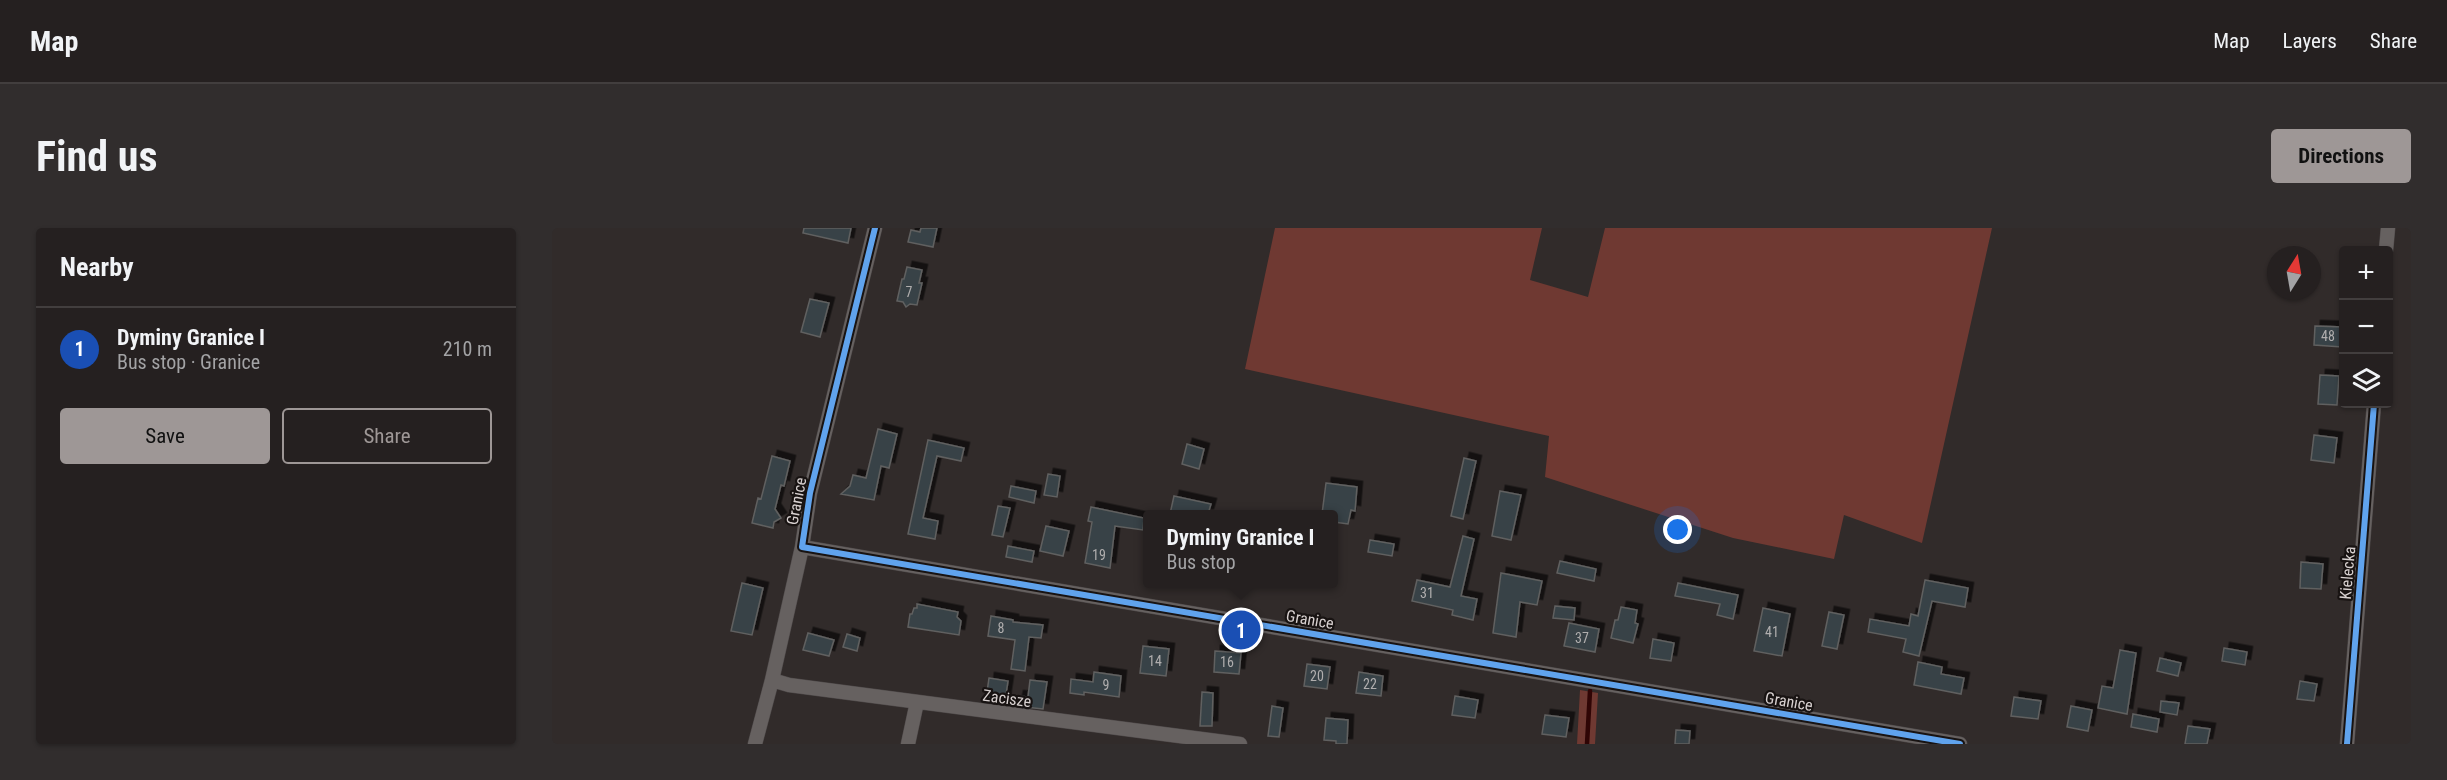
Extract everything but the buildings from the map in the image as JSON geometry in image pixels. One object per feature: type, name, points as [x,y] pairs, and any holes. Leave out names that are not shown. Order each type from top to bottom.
[{"type":"street","name":"Granice","points":[[875,228],[810,493],[802,547],[1960,744]]},
{"type":"street","points":[[2386,246],[2388,228]]},
{"type":"street","name":"Kielecka","points":[[2347,744],[2374,408]]},
{"type":"street","points":[[755,744],[802,547]]},
{"type":"street","name":"Zacisze","points":[[772,680],[789,685],[917,702],[1155,739],[1240,744]]},
{"type":"street","points":[[908,744],[917,702]]},
{"type":"shaded area","points":[[1275,228],[1542,228],[1530,280],[1588,297],[1605,228],[1992,228],[1922,543],[1844,515],[1834,559],[1733,538],[1545,477],[1549,436],[1245,369]]},
{"type":"shaded area","points":[[1580,690],[1598,693],[1595,744],[1577,744]]},
{"type":"waterway","points":[[1587,744],[1590,691]]},
{"type":"cycle path","points":[[875,228],[810,493],[802,547],[1960,744]]},
{"type":"cycle path","points":[[2347,744],[2374,408]]},
{"type":"place","name":"Dyminy Granice I","points":[[1241,630]]}]
